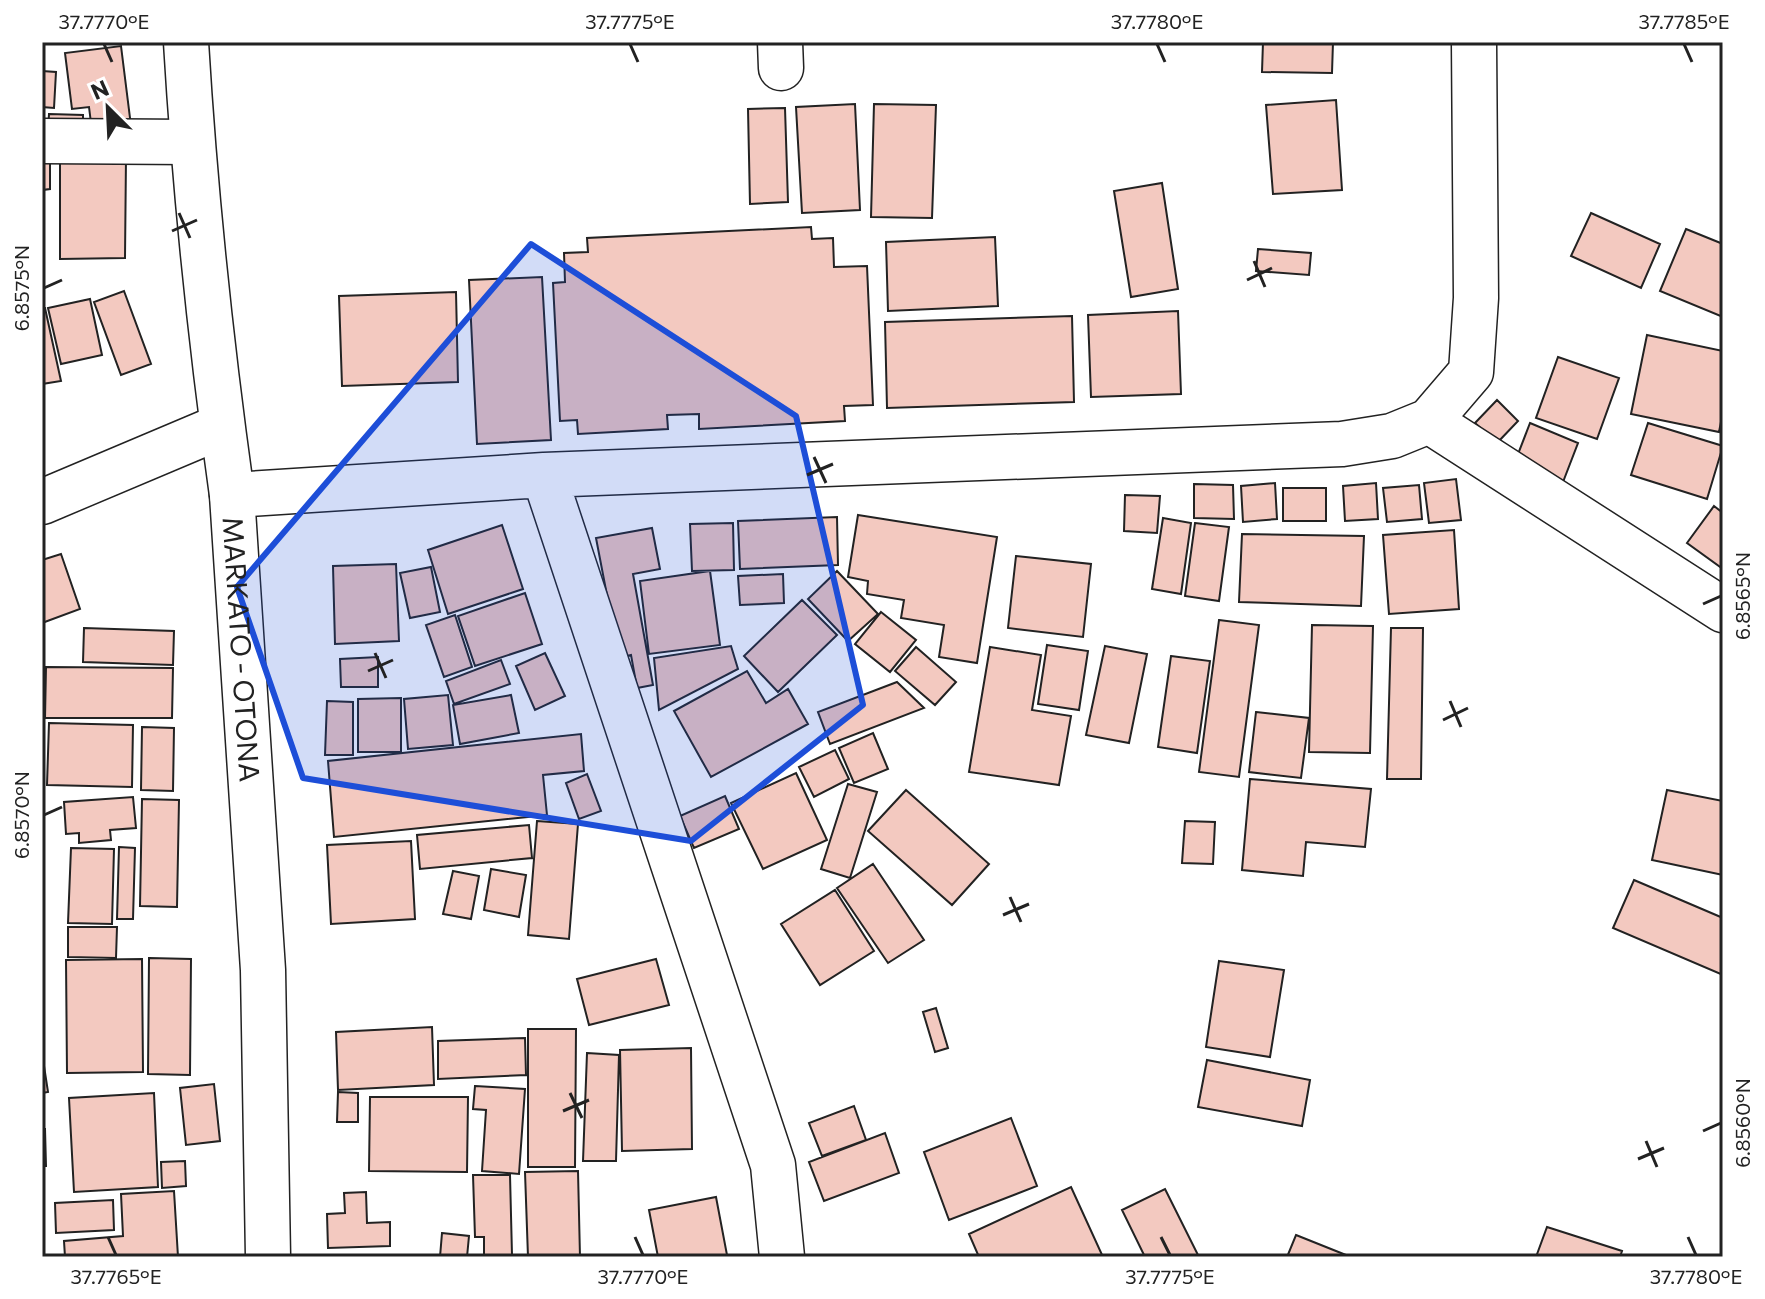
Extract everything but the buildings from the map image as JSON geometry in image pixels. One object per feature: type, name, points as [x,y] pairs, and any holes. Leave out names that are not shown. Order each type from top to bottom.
[{"type":"street","name":"MARKATO - OTONA","points":[[186,42],[192,142],[232,495],[263,970],[268,1257]]},
{"type":"street","points":[[232,495],[544,475],[1342,444],[1392,436],[1429,421],[1471,372],[1476,298],[1474,42]]},
{"type":"street","points":[[42,141],[192,142]]},
{"type":"street","points":[[1429,421],[1723,610]]},
{"type":"street","points":[[42,502],[222,426]]},
{"type":"street","points":[[544,475],[773,1165],[782,1257]]},
{"type":"highlighted area","points":[[531,244],[796,416],[863,705],[691,841],[303,778],[237,587]]}]
